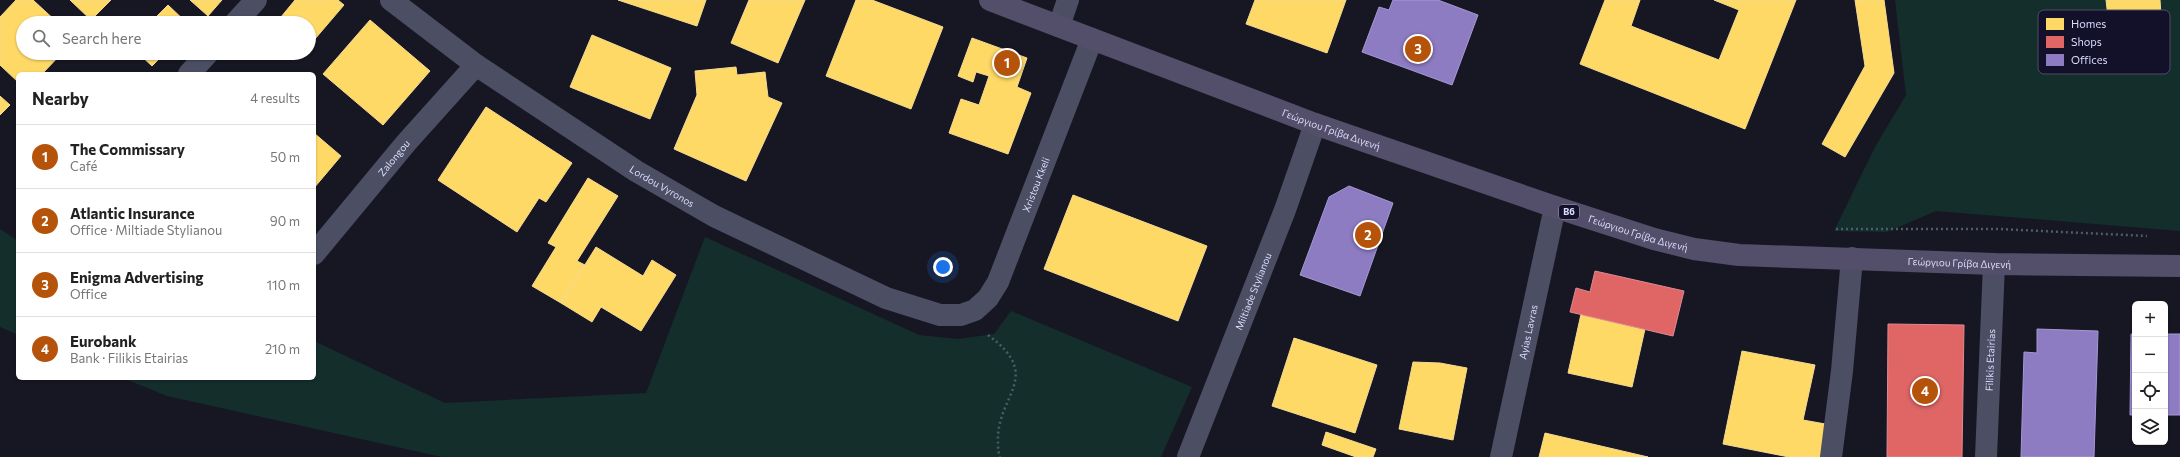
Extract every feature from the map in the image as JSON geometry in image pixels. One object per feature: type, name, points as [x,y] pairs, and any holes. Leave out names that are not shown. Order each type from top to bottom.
[{"type":"main road","name":"Γεώργιου Γρίβα Διγενή","points":[[990,0],[1315,124],[1555,207],[1654,239],[1694,248],[1739,255],[1994,264],[2180,266]]},
{"type":"street","points":[[241,16],[256,0]]},
{"type":"street","name":"Lordou Vyronos","points":[[392,0],[476,65],[636,170],[714,216],[886,298],[940,315],[961,315]]},
{"type":"street","points":[[1059,26],[1068,0]]},
{"type":"street","name":"Xristou Kkeli","points":[[961,315],[975,310],[988,298],[998,282],[1092,39]]},
{"type":"street","points":[[191,72],[202,60]]},
{"type":"street","name":"Zalongou","points":[[316,252],[406,143],[476,65]]},
{"type":"street","name":"Miltiade Stylianou","points":[[1188,457],[1285,210],[1315,124]]},
{"type":"street","name":"Ayias Lavras","points":[[1501,457],[1555,207]]},
{"type":"street","points":[[1831,457],[1842,371],[1852,258]]},
{"type":"street","name":"Filikis Etairias","points":[[1986,457],[1994,264]]},
{"type":"path","points":[[1828,229],[1999,229],[2149,236]]},
{"type":"path","points":[[961,315],[997,342],[1012,360],[1017,378],[997,428],[998,453],[1000,457]]},
{"type":"green space","points":[[1895,0],[2180,0],[2180,231],[1936,211],[1887,232],[1834,231],[1875,147],[1906,95]]},
{"type":"green space","points":[[0,229],[16,240],[16,334],[0,327]]},
{"type":"green space","points":[[705,237],[919,335],[958,339],[994,334],[1011,311],[1192,387],[1161,457],[442,457],[167,396],[128,380],[316,380],[316,342],[445,403],[646,393]]},
{"type":"building: Homes","points":[[16,0],[33,0],[50,16],[16,16],[16,60],[55,60],[44,72],[16,72],[16,80],[0,65],[0,17]]},
{"type":"building: Homes","points":[[70,0],[111,0],[95,16],[87,16]]},
{"type":"building: Homes","points":[[190,0],[222,0],[208,16]]},
{"type":"building: Homes","points":[[295,0],[338,0],[344,5],[316,38],[316,16],[282,16]]},
{"type":"building: Homes","points":[[618,0],[706,0],[697,26]]},
{"type":"building: Homes","points":[[749,0],[805,0],[778,63],[731,43]]},
{"type":"building: Homes","points":[[856,0],[872,0],[943,27],[911,109],[826,76]]},
{"type":"building: Homes","points":[[1255,0],[1346,0],[1327,53],[1246,24]]},
{"type":"building: Homes","points":[[1605,0],[1640,0],[1631,26],[1719,60],[1739,10],[1714,0],[1796,0],[1745,129],[1580,64]]},
{"type":"building: Homes","points":[[1855,0],[1884,0],[1894,73],[1845,157],[1822,144],[1865,66]]},
{"type":"building: Homes","points":[[2106,0],[2160,0],[2161,10],[2107,10]]},
{"type":"building: Homes","points":[[168,5],[180,16],[157,16]]},
{"type":"building: Homes","points":[[370,20],[430,71],[383,125],[323,74]]},
{"type":"building: Homes","points":[[592,35],[671,68],[650,119],[570,87]]},
{"type":"building: Homes","points":[[972,38],[1027,58],[1017,87],[1031,93],[1008,154],[949,133],[961,99],[979,105],[989,76],[976,72],[973,82],[958,76]]},
{"type":"building: Homes","points":[[146,60],[158,60],[152,66]]},
{"type":"building: Homes","points":[[736,67],[737,75],[765,72],[768,97],[782,103],[746,181],[674,149],[697,95],[695,71]]},
{"type":"building: Homes","points":[[0,96],[10,105],[0,115]]},
{"type":"building: Homes","points":[[486,107],[572,163],[546,202],[539,198],[517,232],[438,180]]},
{"type":"building: Homes","points":[[316,135],[341,156],[316,186]]},
{"type":"building: Homes","points":[[588,178],[618,196],[577,261],[585,265],[561,303],[532,286],[556,247],[548,243]]},
{"type":"building: Homes","points":[[1073,195],[1207,246],[1178,321],[1044,269]]},
{"type":"building: Homes","points":[[596,247],[643,276],[652,260],[676,275],[641,331],[601,307],[592,322],[561,303]]},
{"type":"building: Homes","points":[[1581,314],[1645,329],[1632,387],[1568,373]]},
{"type":"building: Homes","points":[[1294,338],[1377,365],[1355,433],[1272,406]]},
{"type":"building: Homes","points":[[1742,351],[1815,365],[1803,420],[1831,425],[1825,457],[1789,457],[1723,444]]},
{"type":"building: Homes","points":[[1413,362],[1440,363],[1467,368],[1453,440],[1399,429]]},
{"type":"building: Homes","points":[[1326,432],[1376,449],[1373,457],[1356,457],[1322,445]]},
{"type":"building: Homes","points":[[1545,433],[1648,457],[1539,457]]},
{"type":"building: Shops","points":[[1595,271],[1684,291],[1673,336],[1570,312],[1576,288],[1590,292]]},
{"type":"building: Shops","points":[[1888,324],[1964,325],[1962,457],[1887,457]]},
{"type":"building: Offices","points":[[1393,0],[1438,0],[1478,15],[1452,85],[1362,52],[1379,7],[1389,10]]},
{"type":"building: Offices","points":[[1349,186],[1393,203],[1360,296],[1300,275],[1329,197]]},
{"type":"building: Offices","points":[[2037,329],[2098,331],[2094,457],[2021,457],[2024,352],[2037,353]]},
{"type":"building: Offices","points":[[2131,334],[2132,334],[2132,415],[2130,415]]},
{"type":"building: Offices","points":[[2168,334],[2180,334],[2180,415],[2168,415]]},
{"type":"place","name":"Enigma Advertising","points":[[1418,49]]},
{"type":"place","name":"The Commissary","points":[[1007,63]]},
{"type":"place","name":"Atlantic Insurance","points":[[1368,235]]},
{"type":"place","name":"Eurobank","points":[[1925,391]]}]
